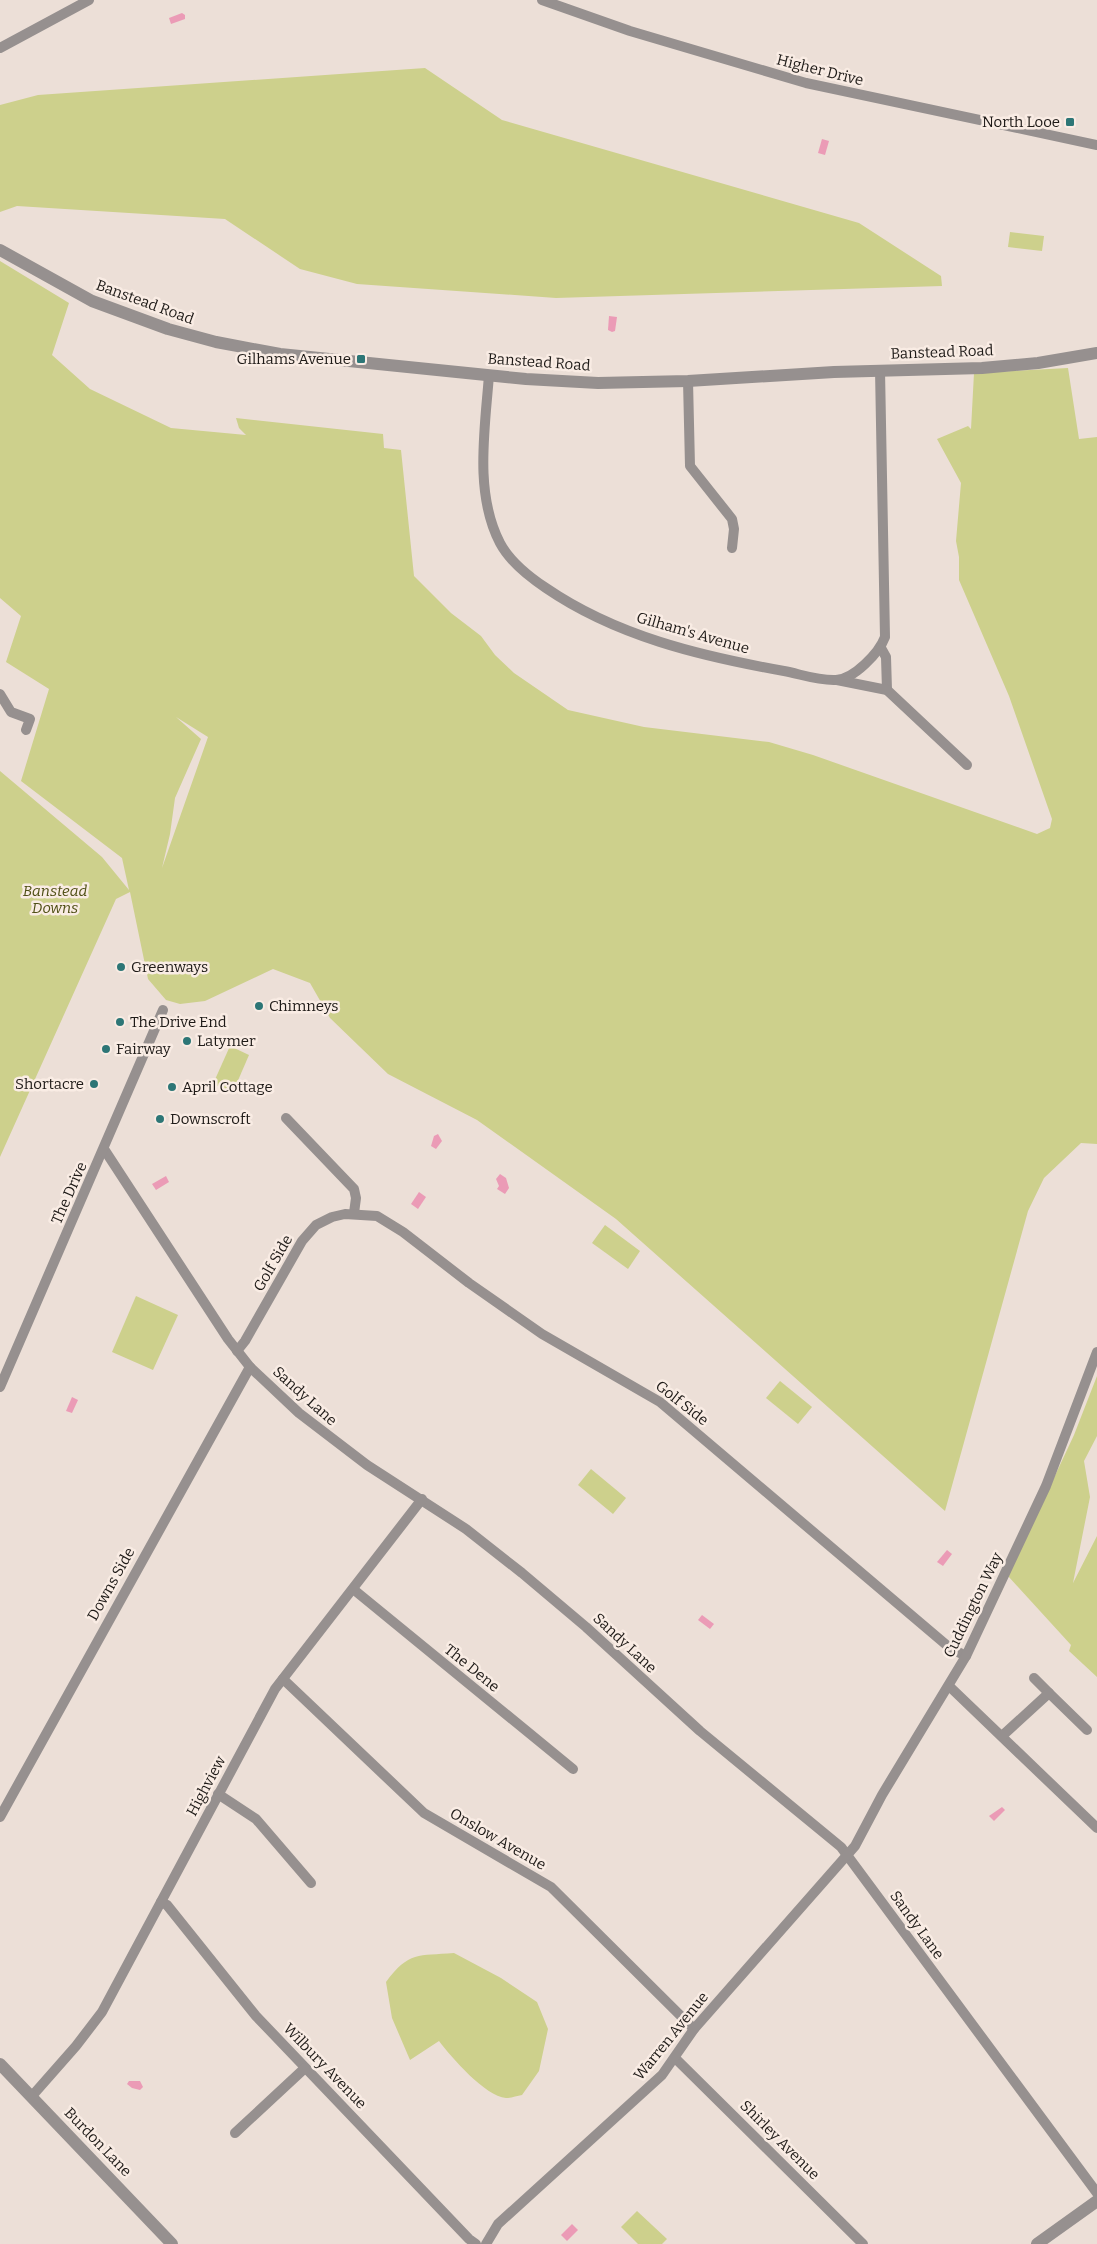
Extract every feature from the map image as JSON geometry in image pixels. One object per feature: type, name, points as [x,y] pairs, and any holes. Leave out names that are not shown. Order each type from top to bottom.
[{"type":"street","points":[[0,48],[89,0]]},
{"type":"street","name":"Higher Drive","points":[[542,0],[630,31],[806,83],[1097,145]]},
{"type":"street","name":"Banstead Road","points":[[0,250],[92,301],[168,329],[216,342],[280,354],[489,375],[598,383],[688,381],[880,370],[1012,366],[1097,353]]},
{"type":"street","points":[[837,680],[856,671],[881,648],[885,637],[880,370]]},
{"type":"street","name":"Gilham's Avenue","points":[[489,375],[484,452],[487,494],[495,530],[509,556],[520,568],[573,605],[609,623],[656,641],[742,663],[887,690]]},
{"type":"street","points":[[688,381],[690,466],[732,519],[734,529],[732,548]]},
{"type":"street","points":[[881,648],[886,657],[887,690],[968,766]]},
{"type":"street","points":[[0,694],[11,712],[30,719],[26,730]]},
{"type":"street","name":"The Drive","points":[[0,1387],[163,1010]]},
{"type":"street","points":[[286,1118],[354,1189],[356,1198],[354,1213]]},
{"type":"street","name":"Sandy Lane","points":[[104,1150],[237,1351],[250,1367],[332,1440],[367,1466],[422,1499],[466,1529],[565,1608],[700,1731],[835,1841],[1097,2193]]},
{"type":"street","name":"Golf Side","points":[[237,1351],[245,1341],[309,1232],[324,1220],[354,1213],[377,1216],[542,1334],[660,1402],[950,1648],[966,1656]]},
{"type":"street","name":"Cuddington Way","points":[[846,1854],[855,1846],[882,1794],[966,1656],[1046,1486],[1097,1352]]},
{"type":"street","name":"Downs Side","points":[[0,1817],[250,1367]]},
{"type":"street","name":"Highview","points":[[32,2096],[95,2023],[282,1679],[422,1499]]},
{"type":"street","name":"The Dene","points":[[353,1589],[573,1769]]},
{"type":"street","points":[[1034,1678],[1087,1730]]},
{"type":"street","name":"Onslow Avenue","points":[[282,1679],[424,1812],[551,1887],[694,2029]]},
{"type":"street","points":[[949,1686],[1097,1828]]},
{"type":"street","points":[[1002,1736],[1049,1693]]},
{"type":"street","points":[[218,1794],[256,1819],[311,1884]]},
{"type":"street","name":"Warren Avenue","points":[[486,2244],[498,2224],[647,2090],[675,2058],[694,2029],[846,1854]]},
{"type":"street","name":"Wilbury Avenue","points":[[161,1902],[167,1905],[256,2016],[469,2239],[476,2244]]},
{"type":"street","name":"Shirley Avenue","points":[[675,2058],[863,2244]]},
{"type":"street","name":"Burdon Lane","points":[[0,2064],[172,2244]]},
{"type":"street","points":[[236,2133],[305,2068]]},
{"type":"street","points":[[1037,2244],[1097,2201]]},
{"type":"green space","points":[[425,68],[502,120],[859,223],[941,276],[942,286],[556,298],[357,284],[300,269],[225,219],[17,206],[0,212],[0,105],[38,95]]},
{"type":"green space","points":[[1010,232],[1044,236],[1042,251],[1008,247]]},
{"type":"green space","name":"Banstead Downs","points":[[0,261],[69,303],[52,355],[90,389],[171,428],[246,435],[239,428],[236,418],[383,434],[384,448],[401,450],[414,576],[451,613],[481,636],[495,655],[514,673],[568,710],[644,727],[769,742],[813,755],[1037,834],[1050,828],[1052,819],[1009,696],[959,580],[959,557],[956,541],[961,483],[937,439],[968,426],[971,429],[974,373],[1068,368],[1079,439],[1097,437],[1097,1144],[1081,1143],[1044,1178],[1028,1211],[945,1511],[616,1219],[477,1120],[388,1074],[330,1018],[310,983],[273,969],[205,1001],[180,1004],[166,1000],[148,979],[130,892],[116,899],[0,1157],[0,771],[102,857],[129,890],[122,858],[21,781],[49,689],[6,662],[21,616],[0,598]],"holes":[[[176,717],[208,737],[162,868],[170,834],[175,798],[201,739]]]},
{"type":"green space","points":[[230,1046],[249,1055],[233,1092],[213,1084]]},
{"type":"green space","points":[[605,1225],[640,1251],[628,1269],[592,1243]]},
{"type":"green space","points":[[136,1296],[178,1315],[153,1370],[112,1352]]},
{"type":"green space","points":[[1097,1376],[1097,1436],[1084,1461],[1090,1497],[1073,1583],[1097,1536],[1097,1677],[1069,1651],[1071,1645],[1008,1576],[1074,1435]]},
{"type":"green space","points":[[780,1381],[812,1407],[798,1424],[766,1398]]},
{"type":"green space","points":[[591,1469],[626,1498],[613,1514],[578,1485]]},
{"type":"green space","points":[[454,1953],[501,1978],[537,2002],[548,2029],[539,2071],[522,2095],[506,2098],[488,2091],[460,2066],[439,2041],[410,2060],[392,2018],[386,1982],[401,1965],[415,1957]]},
{"type":"green space","points":[[637,2211],[667,2239],[662,2244],[638,2244],[621,2227]]},
{"type":"shaded area","points":[[182,13],[185,15],[185,19],[171,24],[169,18]]},
{"type":"shaded area","points":[[822,139],[829,141],[825,155],[818,153]]},
{"type":"shaded area","points":[[609,316],[617,317],[615,331],[612,332],[608,330]]},
{"type":"shaded area","points":[[438,1134],[442,1141],[436,1149],[431,1146],[434,1136]]},
{"type":"shaded area","points":[[500,1174],[506,1178],[509,1188],[505,1194],[497,1189],[499,1186],[496,1179]]},
{"type":"shaded area","points":[[166,1176],[169,1182],[156,1190],[152,1184]]},
{"type":"shaded area","points":[[419,1192],[426,1197],[418,1209],[411,1204]]},
{"type":"shaded area","points":[[72,1397],[78,1400],[72,1413],[66,1411]]},
{"type":"shaded area","points":[[947,1550],[952,1554],[943,1566],[937,1562]]},
{"type":"shaded area","points":[[702,1615],[714,1624],[710,1629],[698,1620]]},
{"type":"shaded area","points":[[1002,1807],[1005,1810],[994,1821],[989,1816]]},
{"type":"shaded area","points":[[129,2081],[140,2081],[143,2087],[140,2090],[132,2088],[127,2084]]},
{"type":"shaded area","points":[[572,2224],[578,2230],[567,2241],[561,2235]]},
{"type":"place","name":"North Looe","points":[[1070,122]]},
{"type":"place","name":"Gilhams Avenue","points":[[361,359]]},
{"type":"place","name":"Greenways","points":[[121,967]]},
{"type":"place","name":"Chimneys","points":[[259,1006]]},
{"type":"place","name":"The Drive End","points":[[120,1022]]},
{"type":"place","name":"Latymer","points":[[187,1041]]},
{"type":"place","name":"Fairway","points":[[106,1049]]},
{"type":"place","name":"Shortacre","points":[[94,1084]]},
{"type":"place","name":"April Cottage","points":[[172,1087]]},
{"type":"place","name":"Downscroft","points":[[160,1119]]}]
